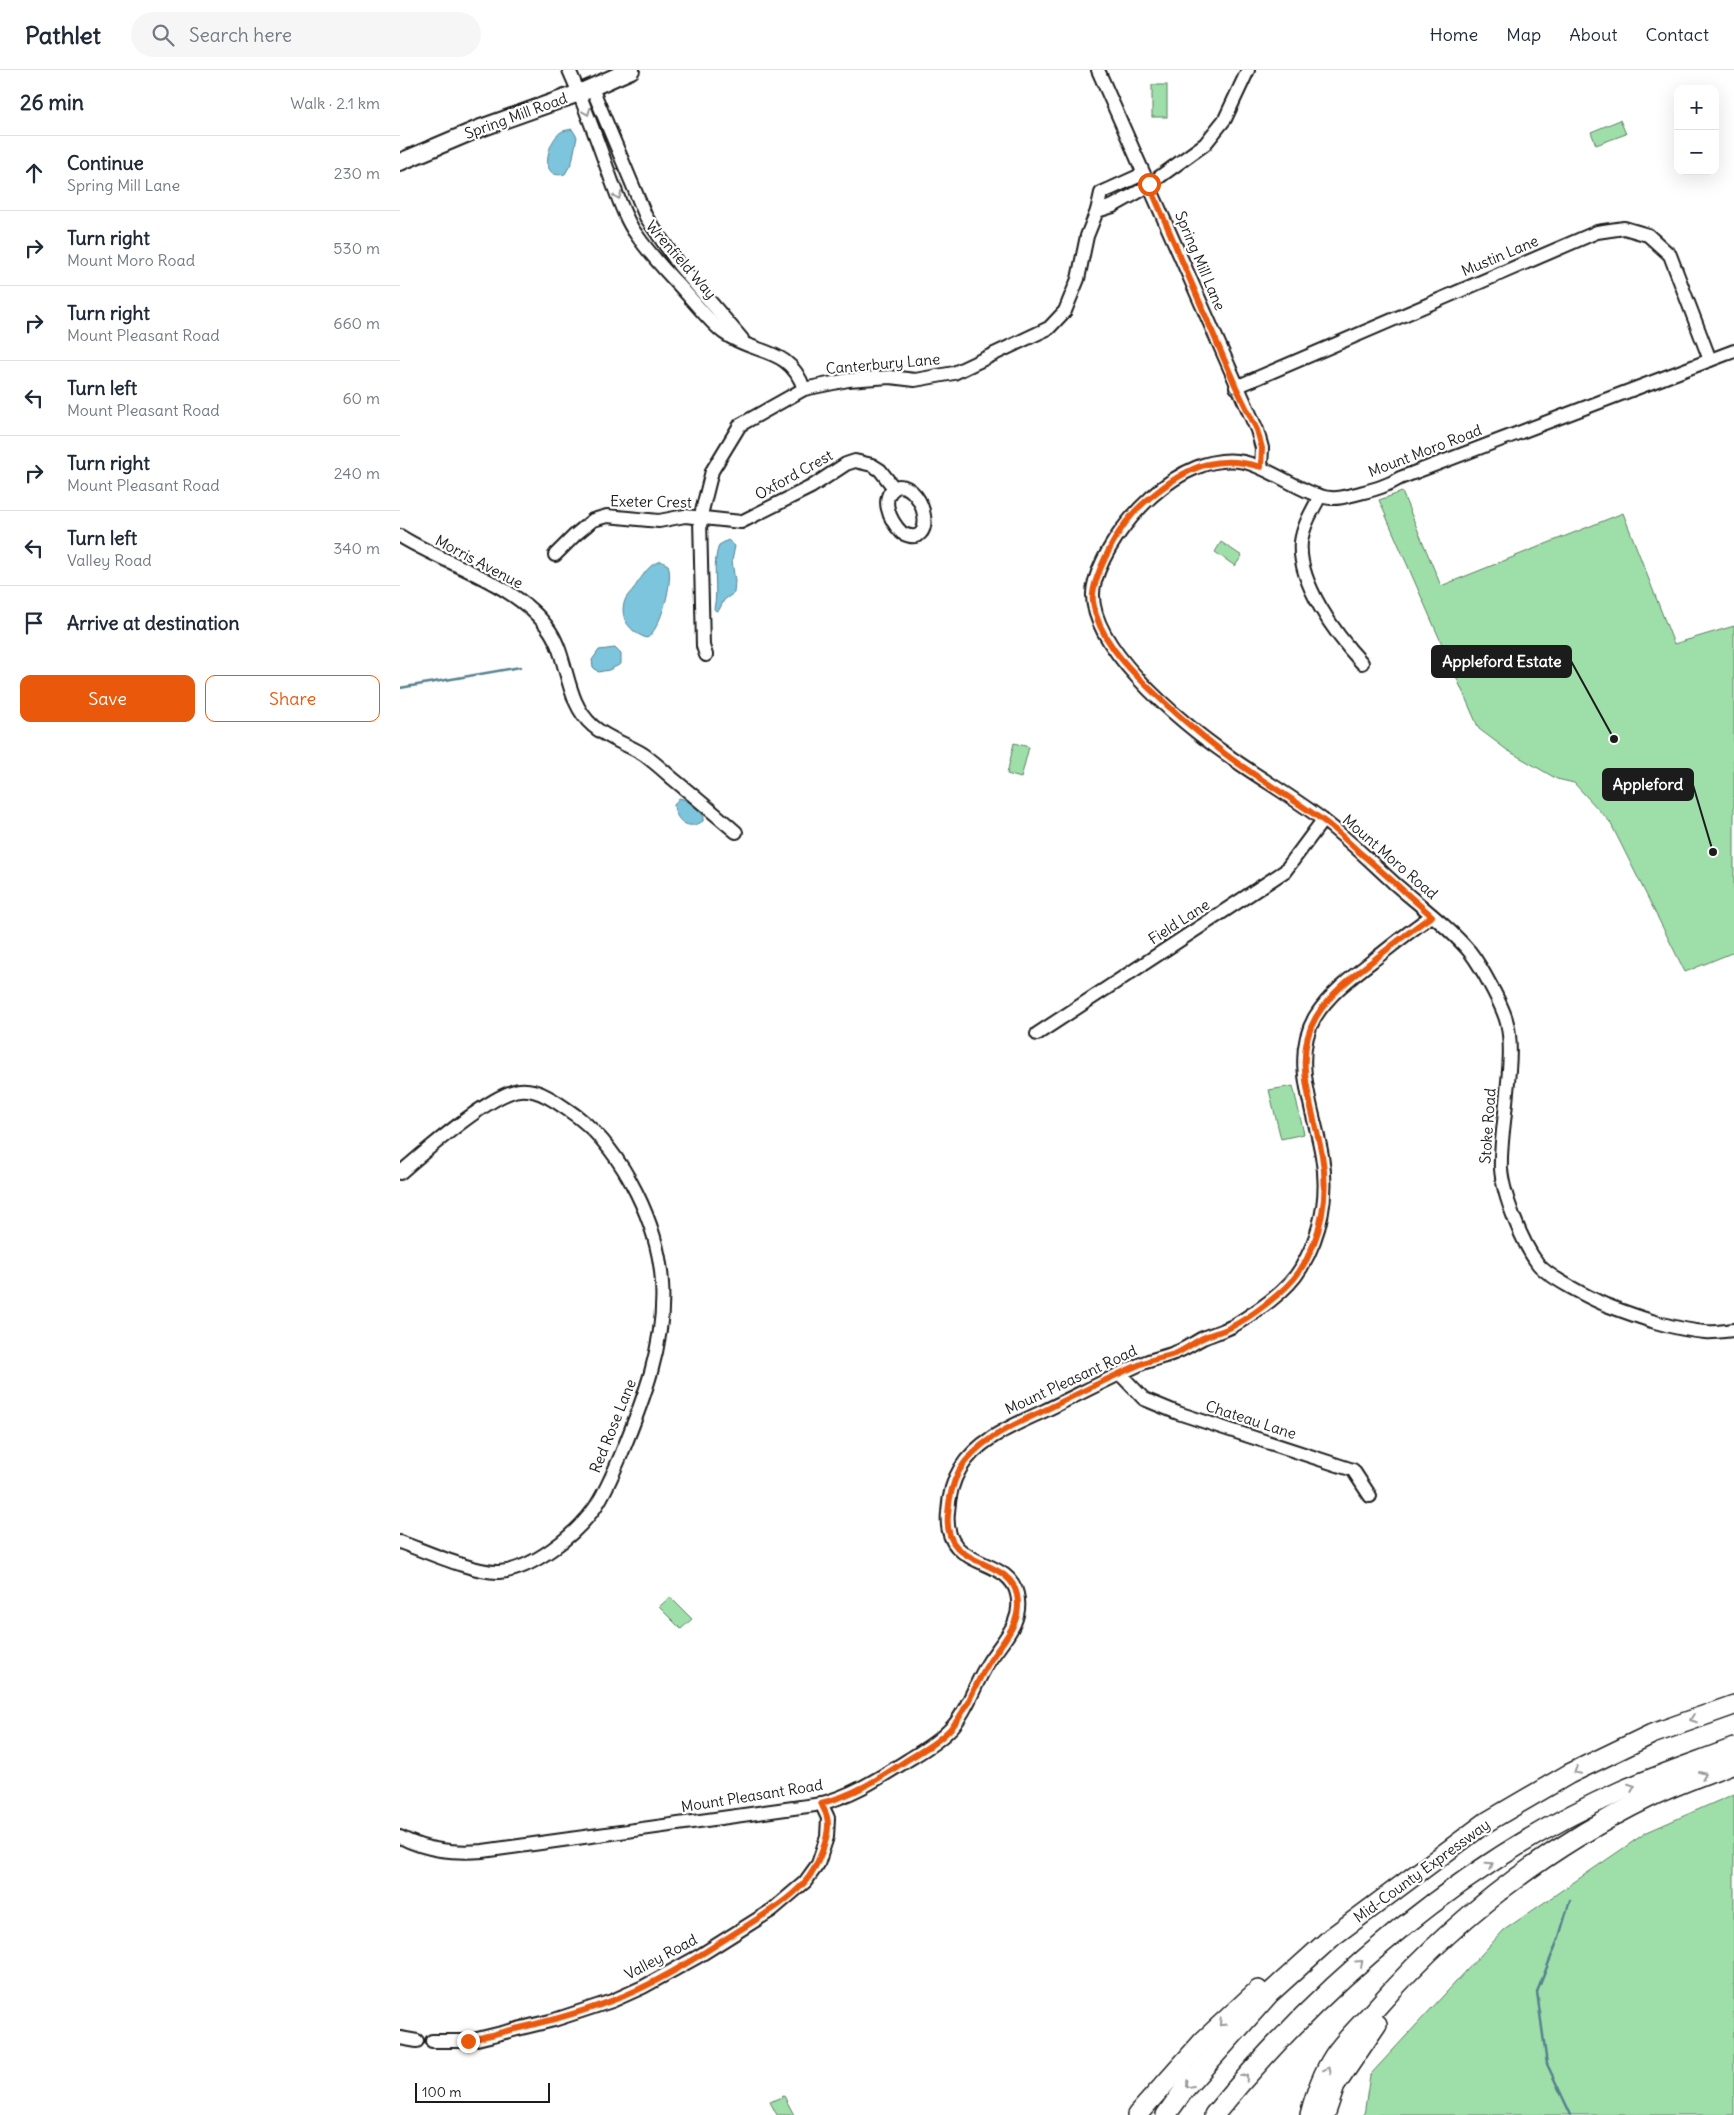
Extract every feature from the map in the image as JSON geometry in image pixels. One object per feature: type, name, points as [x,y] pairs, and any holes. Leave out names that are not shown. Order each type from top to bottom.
[{"type":"highway","name":"Mid-County Expressway","points":[[1166,2115],[1184,2090],[1270,1993],[1332,1937],[1485,1823],[1569,1774],[1652,1734],[1734,1704]]},
{"type":"highway","points":[[1214,2115],[1249,2072],[1362,1960],[1422,1912],[1489,1865],[1547,1830],[1621,1791],[1734,1748]]},
{"type":"highway","points":[[1310,2115],[1314,2097],[1334,2056],[1392,1990],[1446,1935],[1506,1885],[1568,1842],[1651,1797],[1734,1762]]},
{"type":"highway","points":[[1325,2115],[1335,2086],[1354,2056],[1389,2009],[1476,1920],[1560,1854],[1568,1842]]},
{"type":"highway","points":[[1138,2115],[1203,2040],[1258,1990],[1332,1937]]},
{"type":"highway","points":[[1332,2115],[1340,2088],[1354,2056]]},
{"type":"main road","name":"Spring Mill Road","points":[[400,162],[478,129],[585,90],[631,70]]},
{"type":"street","points":[[569,70],[585,90]]},
{"type":"street","name":"Spring Mill Lane","points":[[1098,70],[1236,387],[1257,430],[1262,448],[1261,467]]},
{"type":"street","name":"Canterbury Lane","points":[[706,655],[703,646],[700,519],[712,471],[740,425],[804,389],[848,380],[890,377],[915,380],[954,373],[1049,328],[1065,311],[1078,279],[1086,236],[1097,211],[1121,202],[1146,179],[1205,144],[1224,119],[1248,70]]},
{"type":"street","name":"Wrenfield Way","points":[[585,90],[607,124],[646,216],[679,266],[749,346]]},
{"type":"street","name":"Wrenfield Way","points":[[585,90],[594,130],[635,233],[724,333],[749,346],[762,349],[779,357],[795,369],[804,389]]},
{"type":"street","points":[[594,130],[607,124]]},
{"type":"street","points":[[606,164],[621,157]]},
{"type":"street","name":"Mustin Lane","points":[[1236,387],[1597,232],[1624,228],[1648,235],[1670,255],[1710,360]]},
{"type":"street","name":"Mount Moro Road","points":[[1432,916],[1323,820],[1226,754],[1183,721],[1121,659],[1104,633],[1093,602],[1094,584],[1102,562],[1131,515],[1175,478],[1203,465],[1226,460],[1261,467],[1320,496],[1332,499],[1387,486],[1400,478],[1734,351]]},
{"type":"street","name":"Oxford Crest","points":[[700,519],[741,522],[811,487],[846,464],[855,461],[872,465],[880,470],[894,488]]},
{"type":"street","points":[[1320,496],[1307,522],[1301,540],[1303,568],[1308,583],[1333,628],[1345,645],[1362,663]]},
{"type":"street","name":"Exeter Crest","points":[[555,555],[574,535],[593,520],[607,516],[659,521],[685,516],[700,519]]},
{"type":"street","name":"Morris Avenue","points":[[400,536],[423,551],[506,591],[534,611],[550,631],[582,716],[606,736],[643,754],[736,832]]},
{"type":"street","name":"Field Lane","points":[[1036,1034],[1285,872],[1323,820]]},
{"type":"street","name":"Stoke Road","points":[[1432,916],[1471,954],[1501,1006],[1507,1022],[1508,1070],[1501,1171],[1507,1200],[1516,1224],[1539,1266],[1586,1297],[1633,1315],[1708,1333],[1734,1330]]},
{"type":"street","name":"Mount Pleasant Road","points":[[400,1837],[431,1850],[457,1853],[483,1852],[821,1803],[852,1793],[873,1782],[934,1744],[952,1728],[960,1717],[988,1663],[1006,1640],[1015,1622],[1018,1608],[1017,1593],[1012,1582],[996,1570],[960,1551],[948,1535],[949,1500],[960,1469],[975,1450],[1007,1428],[1120,1374],[1147,1362],[1177,1353],[1205,1337],[1231,1327],[1285,1290],[1300,1270],[1315,1241],[1322,1219],[1325,1194],[1323,1158],[1306,1082],[1306,1041],[1312,1025],[1326,1001],[1341,986],[1432,916]]},
{"type":"street","name":"Red Rose Lane","points":[[400,1173],[444,1136],[504,1094],[521,1090],[541,1094],[565,1108],[587,1125],[606,1145],[626,1174],[641,1203],[652,1233],[660,1262],[662,1291],[662,1307],[652,1372],[630,1433],[605,1492],[593,1510],[557,1545],[538,1559],[516,1570],[484,1572],[400,1542]]},
{"type":"street","name":"Chateau Lane","points":[[1120,1374],[1144,1399],[1178,1413],[1353,1470],[1370,1496]]},
{"type":"street","name":"Valley Road","points":[[432,2041],[468,2041],[554,2020],[612,2001],[699,1956],[772,1910],[805,1882],[818,1864],[826,1837],[828,1818],[821,1803]]},
{"type":"street","points":[[400,2038],[417,2041]]},
{"type":"green space","points":[[1152,85],[1167,85],[1167,117],[1152,117]]},
{"type":"green space","points":[[1620,120],[1626,134],[1596,145],[1591,132]]},
{"type":"green space","points":[[1402,492],[1441,586],[1623,513],[1674,644],[1734,626],[1734,952],[1685,972],[1610,822],[1574,783],[1557,779],[1507,750],[1479,729],[1379,500]]},
{"type":"green space","points":[[1221,542],[1242,556],[1235,566],[1215,552]]},
{"type":"green space","points":[[1014,743],[1029,747],[1021,778],[1007,774]]},
{"type":"green space","points":[[1293,1086],[1304,1134],[1281,1139],[1269,1090]]},
{"type":"green space","points":[[670,1597],[692,1619],[681,1629],[659,1607]]},
{"type":"green space","points":[[1734,1794],[1734,2115],[1364,2115],[1370,2075],[1504,1930],[1647,1832]]},
{"type":"green space","points":[[784,2096],[794,2115],[777,2115],[770,2102]]},
{"type":"water","points":[[572,129],[577,137],[572,162],[565,174],[557,175],[551,172],[548,166],[549,151],[552,143],[562,131]]},
{"type":"water","points":[[728,540],[735,546],[732,561],[735,581],[734,593],[724,600],[719,610],[716,611],[714,609],[717,553],[719,545]]},
{"type":"water","points":[[661,561],[668,565],[668,592],[657,625],[647,638],[635,632],[627,623],[623,611],[624,605],[627,596],[648,569],[653,564]]},
{"type":"water","points":[[615,648],[621,654],[621,664],[609,670],[598,672],[593,667],[592,660],[599,650]]},
{"type":"water","points":[[679,798],[687,800],[696,807],[704,817],[703,821],[692,825],[683,823],[677,815],[674,805]]},
{"type":"waterway","points":[[400,688],[520,667]]},
{"type":"waterway","points":[[1570,1900],[1559,1937],[1537,1992],[1547,2064],[1571,2115]]},
{"type":"place","name":"Appleford Estate","points":[[1614,739]]},
{"type":"place","name":"Appleford","points":[[1713,852]]},
{"type":"route","points":[[468,2041],[554,2020],[612,2001],[699,1956],[785,1901],[805,1882],[818,1864],[826,1837],[828,1818],[821,1803],[852,1793],[873,1782],[934,1744],[952,1728],[960,1717],[988,1663],[1006,1640],[1015,1622],[1018,1608],[1017,1593],[1012,1582],[996,1570],[960,1551],[948,1535],[949,1500],[954,1483],[960,1469],[975,1450],[1007,1428],[1147,1362],[1177,1353],[1205,1337],[1231,1327],[1285,1290],[1300,1270],[1315,1241],[1322,1219],[1325,1194],[1323,1158],[1306,1082],[1304,1064],[1306,1041],[1315,1018],[1326,1001],[1341,986],[1432,916],[1323,820],[1226,754],[1183,721],[1121,659],[1104,633],[1098,619],[1093,602],[1094,584],[1102,562],[1131,515],[1149,498],[1175,478],[1203,465],[1226,460],[1261,467],[1262,448],[1257,430],[1236,387],[1149,184]]}]
